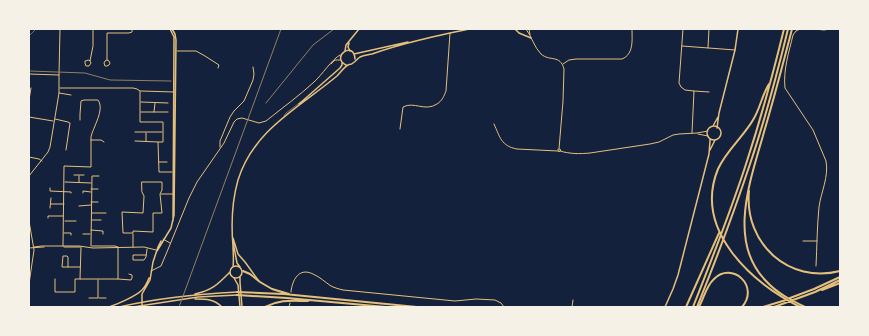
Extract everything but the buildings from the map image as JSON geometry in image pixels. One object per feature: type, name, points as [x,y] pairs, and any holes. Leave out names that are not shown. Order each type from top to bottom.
[{"type":"highway","points":[[693,307],[747,163],[771,81],[784,29]]},
{"type":"highway","points":[[698,307],[751,163],[788,29]]},
{"type":"highway","points":[[783,296],[763,278],[754,265],[748,252],[745,219],[748,188],[776,92],[792,29]]},
{"type":"highway","points":[[771,81],[753,120],[724,157],[716,176],[712,192],[712,212],[716,226],[727,246],[754,276],[783,296],[805,307]]},
{"type":"highway","points":[[752,175],[748,200],[750,218],[757,235],[768,251],[782,262],[799,270],[823,274],[840,271]]},
{"type":"highway","points":[[686,307],[719,234],[723,230]]},
{"type":"highway","points":[[243,271],[272,289],[298,296]]},
{"type":"highway","points":[[698,307],[713,280],[720,275],[728,273],[735,274],[745,282],[747,286],[748,296],[742,307]]},
{"type":"highway","points":[[764,307],[798,295],[840,277]]},
{"type":"highway","points":[[815,292],[840,280]]},
{"type":"highway","points":[[774,307],[840,283]]},
{"type":"highway","points":[[237,294],[298,296],[417,307]]},
{"type":"highway","points":[[243,294],[386,307]]},
{"type":"highway","points":[[265,307],[280,301],[320,301]]},
{"type":"highway","points":[[797,304],[800,307]]},
{"type":"main road","points":[[171,29],[174,37],[176,62],[173,194]]},
{"type":"main road","points":[[191,295],[214,287],[230,272],[233,267],[233,205],[236,187],[243,167],[250,154],[259,140],[340,68],[342,61],[341,55],[345,51],[346,45],[359,29]]},
{"type":"main road","points":[[292,110],[337,76],[347,65],[352,64],[361,57],[469,29]]},
{"type":"main road","points":[[515,29],[519,33],[531,37]]},
{"type":"main road","points":[[665,307],[678,276],[709,154],[715,140],[719,138],[720,133],[719,129],[717,128],[719,114],[735,50],[738,29]]},
{"type":"main road","points":[[354,54],[422,40]]},
{"type":"main road","points":[[349,41],[348,45],[350,51],[354,54],[355,61]]},
{"type":"main road","points":[[142,306],[142,294],[150,280],[153,262],[157,251],[163,239],[169,232],[173,222],[175,51]]},
{"type":"main road","points":[[345,51],[350,51]]},
{"type":"main road","points":[[342,61],[347,65]]},
{"type":"main road","points":[[709,154],[710,139],[708,136],[708,131],[713,127],[719,114]]},
{"type":"main road","points":[[713,127],[717,128]]},
{"type":"main road","points":[[710,139],[715,140]]},
{"type":"main road","points":[[233,236],[237,262],[243,271],[240,277],[241,307]]},
{"type":"main road","points":[[233,236],[238,254],[260,282]]},
{"type":"main road","points":[[233,267],[240,267]]},
{"type":"main road","points":[[230,272],[231,276],[238,285],[241,307]]},
{"type":"main road","points":[[110,307],[141,291],[150,277]]},
{"type":"main road","points":[[234,278],[236,279],[240,277]]},
{"type":"main road","points":[[118,307],[146,301],[191,295],[237,294]]},
{"type":"main road","points":[[133,307],[189,298],[237,294]]},
{"type":"main road","points":[[189,298],[209,299],[217,302],[222,307]]},
{"type":"street","points":[[29,176],[42,161],[50,147],[59,93],[60,29]]},
{"type":"street","points":[[90,61],[94,29]]},
{"type":"street","points":[[107,60],[108,33],[129,33],[132,32],[132,29]]},
{"type":"street","points":[[526,29],[536,48],[547,58],[559,60],[564,69],[564,97],[558,150]]},
{"type":"street","points":[[529,29],[531,37]]},
{"type":"street","points":[[562,64],[569,60],[576,59],[626,58],[629,56],[631,51],[632,29]]},
{"type":"street","points":[[683,29],[679,83],[685,90],[709,92]]},
{"type":"street","points":[[708,48],[709,29]]},
{"type":"street","points":[[800,29],[793,35],[784,80],[785,88],[813,130],[827,166],[820,205],[816,266]]},
{"type":"street","points":[[814,29],[830,29]]},
{"type":"street","points":[[400,129],[403,107],[409,105],[426,108],[431,107],[444,97],[446,91],[450,33]]},
{"type":"street","points":[[682,46],[735,50]]},
{"type":"street","points":[[175,51],[193,50],[199,52],[219,65],[218,68]]},
{"type":"street","points":[[329,66],[335,58],[341,55]]},
{"type":"street","points":[[151,271],[161,266],[194,187],[220,148],[234,122],[238,119],[244,118],[257,122],[264,122],[315,81],[335,60],[342,61]]},
{"type":"street","points":[[220,148],[220,142],[230,117],[244,101],[253,80],[253,67]]},
{"type":"street","points":[[29,74],[59,75]]},
{"type":"street","points":[[29,100],[31,88]]},
{"type":"street","points":[[59,88],[133,88],[140,92],[174,92]]},
{"type":"street","points":[[692,134],[694,91]]},
{"type":"street","points":[[135,141],[163,142],[163,122],[140,122],[140,92]]},
{"type":"street","points":[[59,93],[71,95]]},
{"type":"street","points":[[63,246],[64,166],[91,167],[91,140],[92,132],[98,119],[100,102],[98,100],[81,101],[80,120]]},
{"type":"street","points":[[140,102],[168,103]]},
{"type":"street","points":[[154,102],[154,112]]},
{"type":"street","points":[[140,112],[168,112]]},
{"type":"street","points":[[29,116],[70,123],[66,150]]},
{"type":"street","points":[[494,124],[503,142],[510,148],[558,150],[559,152],[580,154],[650,144],[673,135],[708,131]]},
{"type":"street","points":[[135,132],[163,132]]},
{"type":"street","points":[[146,132],[146,142]]},
{"type":"street","points":[[698,133],[708,136]]},
{"type":"street","points":[[91,140],[101,140],[104,142]]},
{"type":"street","points":[[158,142],[159,172],[173,172]]},
{"type":"street","points":[[29,158],[39,159],[42,161]]},
{"type":"street","points":[[158,162],[167,162]]},
{"type":"street","points":[[74,175],[84,175]]},
{"type":"street","points":[[79,175],[79,183]]},
{"type":"street","points":[[91,247],[91,183],[92,176],[99,176]]},
{"type":"street","points":[[64,182],[91,183]]},
{"type":"street","points":[[119,233],[123,233],[133,233],[133,231],[153,232],[153,213],[162,213],[160,194],[162,190],[162,182],[142,182],[142,192],[144,196],[143,212],[122,212],[123,233]]},
{"type":"street","points":[[50,188],[50,191],[71,193]]},
{"type":"street","points":[[91,189],[98,189]]},
{"type":"street","points":[[83,193],[91,192]]},
{"type":"street","points":[[160,194],[173,194]]},
{"type":"street","points":[[50,208],[51,198]]},
{"type":"street","points":[[91,202],[98,202]]},
{"type":"street","points":[[50,204],[64,204]]},
{"type":"street","points":[[79,206],[91,205]]},
{"type":"street","points":[[91,213],[106,213]]},
{"type":"street","points":[[48,218],[48,216],[64,216]]},
{"type":"street","points":[[91,220],[101,220]]},
{"type":"street","points":[[29,221],[34,247],[29,284]]},
{"type":"street","points":[[64,221],[76,221]]},
{"type":"street","points":[[91,230],[103,231],[103,234]]},
{"type":"street","points":[[64,233],[71,233],[71,235]]},
{"type":"street","points":[[133,233],[133,247]]},
{"type":"street","points":[[83,234],[91,234]]},
{"type":"street","points":[[163,239],[171,243]]},
{"type":"street","points":[[803,241],[817,241]]},
{"type":"street","points":[[29,248],[36,246],[81,246],[93,248],[133,247],[147,248],[157,251]]},
{"type":"street","points":[[80,279],[81,246]]},
{"type":"street","points":[[118,247],[118,279]]},
{"type":"street","points":[[146,255],[133,256],[133,260],[144,260],[146,258],[147,248]]},
{"type":"street","points":[[68,267],[68,257],[63,256],[62,267],[68,267],[80,267]]},
{"type":"street","points":[[291,292],[292,282],[295,277],[300,273],[309,272],[333,287],[343,290],[455,302],[476,299],[495,300],[501,303],[504,307]]},
{"type":"street","points":[[55,279],[55,292],[75,292],[75,279],[131,280],[132,275],[129,274]]},
{"type":"street","points":[[98,279],[98,298]]},
{"type":"street","points":[[89,298],[106,298]]},
{"type":"street","points":[[572,307],[573,300]]},
{"type":"street","points":[[289,307],[290,303]]},
{"type":"lane","points":[[29,36],[36,29]]},
{"type":"lane","points":[[284,117],[286,113],[296,104],[304,99]]},
{"type":"tram line","points":[[29,71],[85,73],[110,80],[171,81]]},
{"type":"railway","points":[[179,307],[281,29]]},
{"type":"railway","points":[[266,103],[313,45],[334,29]]}]
